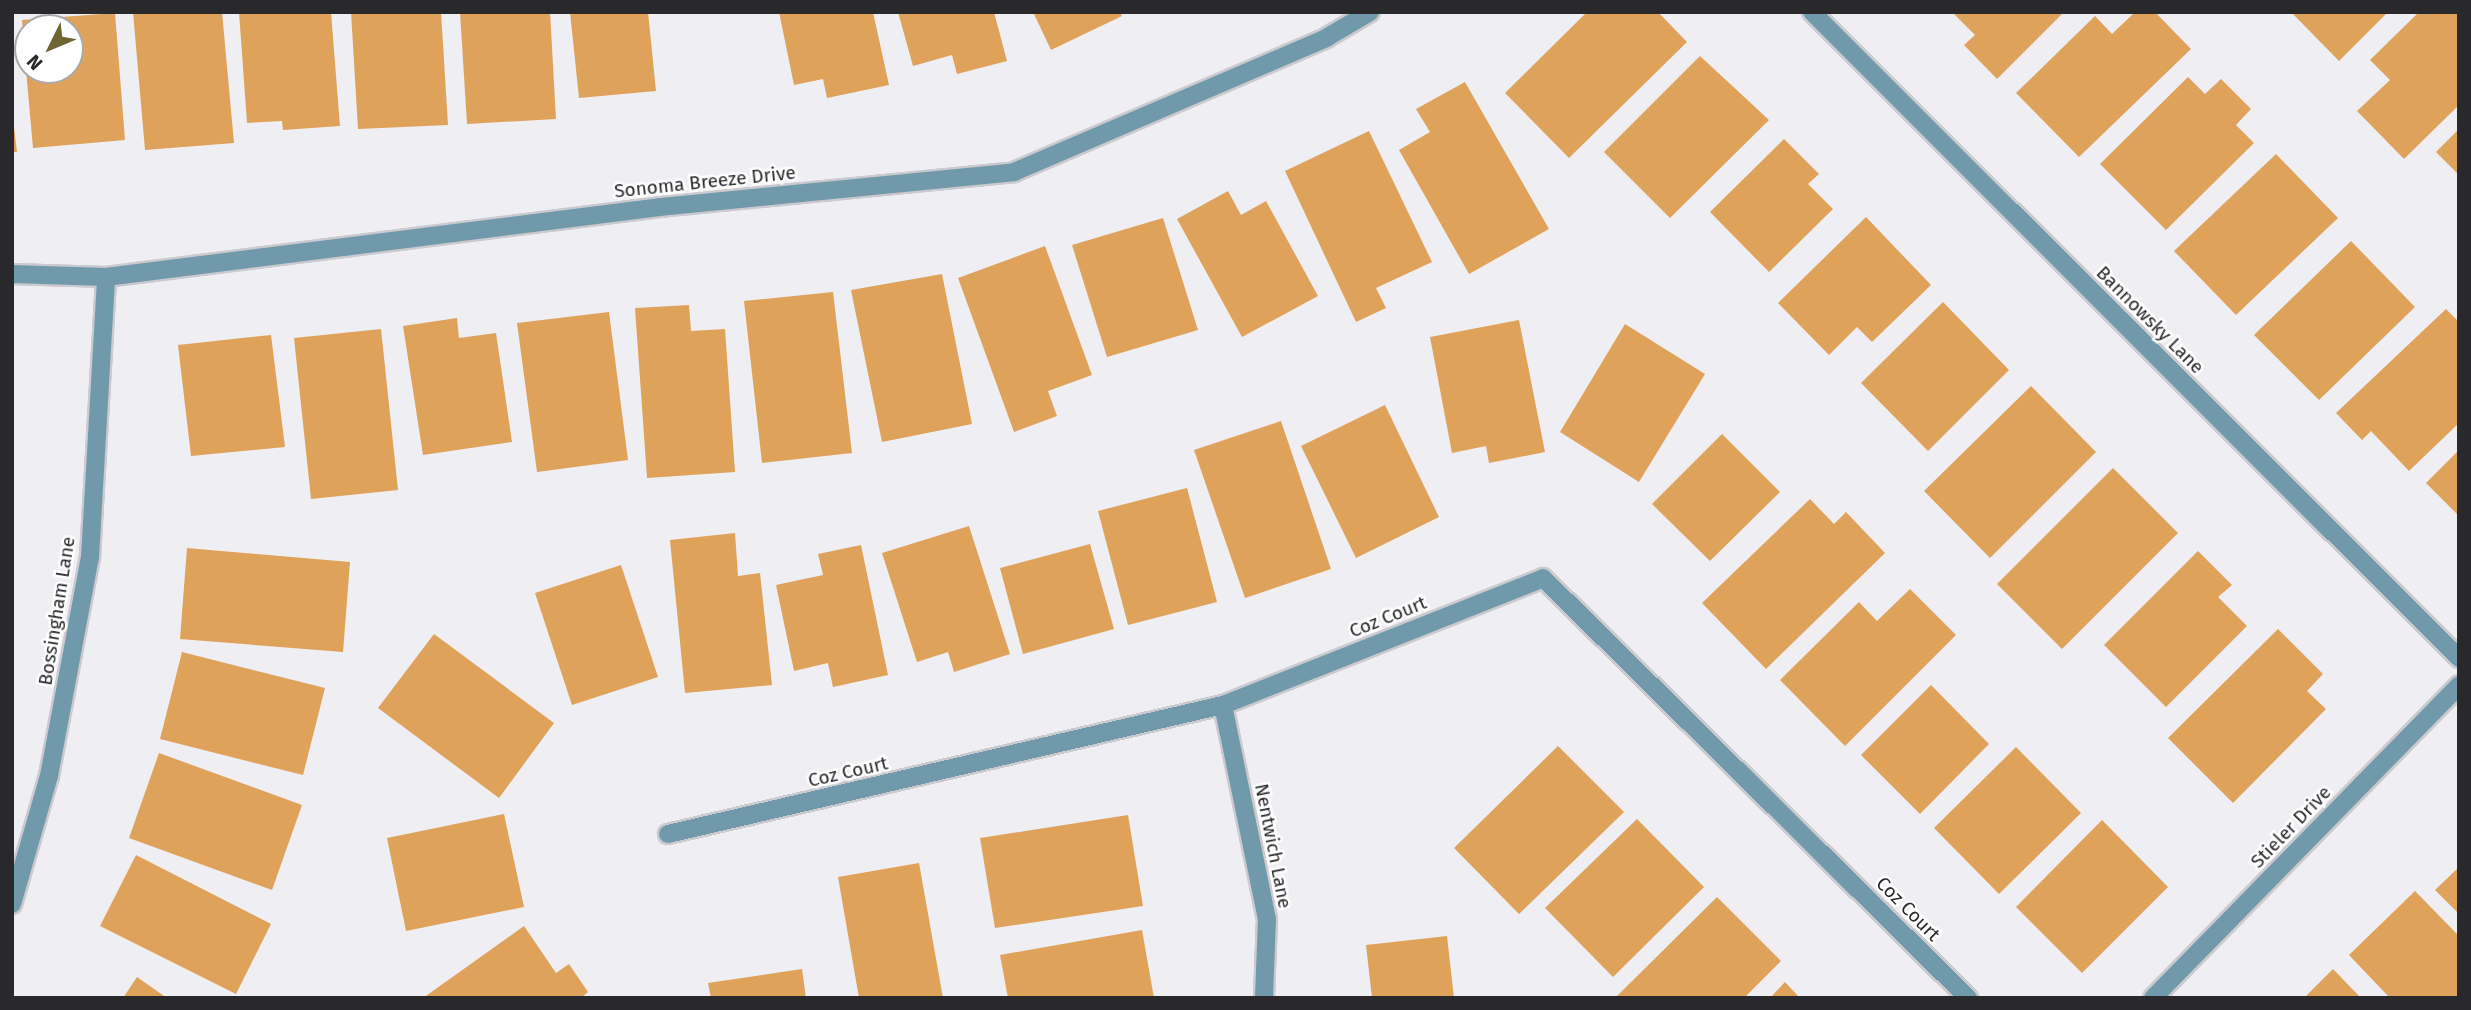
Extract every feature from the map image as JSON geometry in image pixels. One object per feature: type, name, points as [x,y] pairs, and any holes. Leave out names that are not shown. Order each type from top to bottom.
[{"type":"street","name":"Sonoma Breeze Drive","points":[[12,274],[106,277],[660,206],[1014,172],[1326,38],[1370,12]]},
{"type":"street","name":"Bannowsky Lane","points":[[1812,12],[2459,658]]},
{"type":"street","name":"Bossingham Lane","points":[[12,904],[49,775],[90,557],[106,277]]},
{"type":"street","name":"Coz Court","points":[[668,834],[1223,705],[1543,578],[1968,998]]},
{"type":"street","name":"Stieler Drive","points":[[2153,998],[2459,685]]},
{"type":"street","name":"Nentwich Lane","points":[[1223,705],[1267,919],[1264,998]]},
{"type":"building","points":[[133,12],[222,12],[234,143],[145,150]]},
{"type":"building","points":[[239,12],[331,12],[340,126],[283,130],[282,121],[247,123]]},
{"type":"building","points":[[351,12],[441,12],[448,125],[358,129]]},
{"type":"building","points":[[460,12],[550,12],[556,119],[467,124]]},
{"type":"building","points":[[570,12],[648,12],[656,91],[579,98]]},
{"type":"building","points":[[779,12],[873,12],[889,85],[827,98],[823,79],[794,85]]},
{"type":"building","points":[[898,12],[994,12],[1007,61],[957,74],[952,55],[913,66]]},
{"type":"building","points":[[1033,12],[1120,12],[1122,16],[1051,50]]},
{"type":"building","points":[[1587,12],[1658,12],[1687,42],[1569,158],[1505,93]]},
{"type":"building","points":[[1952,12],[2064,12],[1997,79],[1964,45],[1975,35]]},
{"type":"building","points":[[2135,12],[2155,12],[2191,49],[2079,157],[2016,93],[2095,16],[2112,34]]},
{"type":"building","points":[[2291,12],[2388,12],[2339,61]]},
{"type":"building","points":[[2419,12],[2459,12],[2459,105],[2404,159],[2357,111],[2390,80],[2370,60]]},
{"type":"building","points":[[115,13],[125,140],[33,148],[27,84],[84,84],[84,15]]},
{"type":"building","points":[[1700,56],[1769,120],[1670,218],[1604,152]]},
{"type":"building","points":[[2188,77],[2205,94],[2221,79],[2251,109],[2236,125],[2254,143],[2166,230],[2100,164]]},
{"type":"building","points":[[1465,82],[1549,229],[1469,274],[1399,150],[1430,132],[1416,109]]},
{"type":"building","points":[[12,110],[17,152],[12,152]]},
{"type":"building","points":[[2459,129],[2459,175],[2436,152]]},
{"type":"building","points":[[1369,131],[1432,262],[1376,288],[1386,308],[1356,322],[1285,171]]},
{"type":"building","points":[[1784,139],[1819,174],[1808,184],[1833,209],[1769,272],[1710,212]]},
{"type":"building","points":[[2276,154],[2338,218],[2236,315],[2174,251]]},
{"type":"building","points":[[1228,191],[1241,215],[1266,201],[1318,296],[1242,337],[1177,219]]},
{"type":"building","points":[[1866,217],[1931,285],[1872,342],[1857,327],[1829,355],[1778,303]]},
{"type":"building","points":[[1163,218],[1198,330],[1107,357],[1072,245]]},
{"type":"building","points":[[2351,241],[2415,307],[2319,400],[2254,335]]},
{"type":"building","points":[[1045,246],[1092,375],[1048,391],[1057,416],[1014,432],[958,278]]},
{"type":"building","points":[[942,274],[972,424],[882,442],[851,290]]},
{"type":"building","points":[[833,292],[852,453],[762,463],[744,301]]},
{"type":"building","points":[[1943,302],[2009,370],[1928,451],[1861,383]]},
{"type":"building","points":[[689,305],[691,331],[725,329],[735,472],[647,478],[635,308]]},
{"type":"building","points":[[2446,309],[2459,322],[2459,423],[2409,471],[2371,431],[2362,440],[2336,413]]},
{"type":"building","points":[[609,312],[628,460],[537,472],[517,323]]},
{"type":"building","points":[[457,318],[459,338],[496,333],[512,442],[423,455],[403,326]]},
{"type":"building","points":[[1519,320],[1545,452],[1489,463],[1486,446],[1452,453],[1430,337]]},
{"type":"building","points":[[1625,324],[1705,374],[1639,482],[1560,432]]},
{"type":"building","points":[[381,329],[398,490],[311,499],[294,338]]},
{"type":"building","points":[[271,335],[285,447],[191,456],[178,345]]},
{"type":"building","points":[[2031,386],[2096,452],[1990,558],[1924,491]]},
{"type":"building","points":[[1385,405],[1439,517],[1356,558],[1301,446]]},
{"type":"building","points":[[1281,421],[1331,569],[1245,598],[1194,450]]},
{"type":"building","points":[[1722,434],[1780,492],[1710,561],[1652,504]]},
{"type":"building","points":[[2459,450],[2459,516],[2426,483]]},
{"type":"building","points":[[2113,468],[2178,533],[2062,649],[1997,584]]},
{"type":"building","points":[[1187,488],[1217,602],[1128,625],[1098,511]]},
{"type":"building","points":[[1810,499],[1834,524],[1846,512],[1885,553],[1766,669],[1702,603]]},
{"type":"building","points":[[969,526],[1010,654],[954,672],[948,652],[917,662],[882,553]]},
{"type":"building","points":[[735,533],[738,576],[760,573],[772,685],[685,693],[670,540]]},
{"type":"building","points":[[1090,544],[1114,629],[1023,654],[1000,568]]},
{"type":"building","points":[[861,545],[888,675],[833,687],[828,663],[794,671],[776,585],[823,575],[818,554]]},
{"type":"building","points":[[187,548],[350,562],[343,652],[180,639]]},
{"type":"building","points":[[2198,551],[2232,585],[2218,597],[2247,626],[2166,707],[2104,645]]},
{"type":"building","points":[[621,565],[658,677],[572,705],[535,593]]},
{"type":"building","points":[[1910,589],[1956,635],[1845,746],[1780,680],[1859,602],[1877,621]]},
{"type":"building","points":[[2278,629],[2323,674],[2307,691],[2326,709],[2233,803],[2168,738]]},
{"type":"building","points":[[434,634],[554,723],[499,798],[378,708]]},
{"type":"building","points":[[182,652],[325,688],[303,775],[160,739]]},
{"type":"building","points":[[1931,685],[1989,744],[1920,814],[1861,755]]},
{"type":"building","points":[[1558,746],[1624,812],[1519,914],[1454,848]]},
{"type":"building","points":[[2016,747],[2081,813],[1999,894],[1934,828]]},
{"type":"building","points":[[159,753],[302,805],[272,890],[129,838]]},
{"type":"building","points":[[504,814],[524,907],[406,931],[387,838]]},
{"type":"building","points":[[1128,815],[1143,906],[995,928],[980,838]]},
{"type":"building","points":[[1637,819],[1704,887],[1613,977],[1545,908]]},
{"type":"building","points":[[2102,820],[2168,887],[2082,973],[2016,907]]},
{"type":"building","points":[[136,855],[271,924],[236,994],[100,926]]},
{"type":"building","points":[[919,863],[943,998],[859,998],[838,877]]},
{"type":"building","points":[[2459,867],[2459,914],[2435,890]]},
{"type":"building","points":[[2415,891],[2459,936],[2459,998],[2390,998],[2349,955]]},
{"type":"building","points":[[1717,897],[1781,961],[1744,998],[1615,998]]},
{"type":"building","points":[[524,926],[556,973],[569,964],[588,992],[581,998],[423,998]]},
{"type":"building","points":[[1142,930],[1154,998],[1008,998],[1000,955]]},
{"type":"building","points":[[1447,936],[1454,998],[1372,998],[1366,945]]},
{"type":"building","points":[[802,969],[806,998],[711,998],[708,983]]},
{"type":"building","points":[[2333,969],[2361,998],[2304,998]]},
{"type":"building","points":[[137,977],[167,998],[123,998]]},
{"type":"building","points":[[1785,982],[1800,998],[1770,998]]}]
